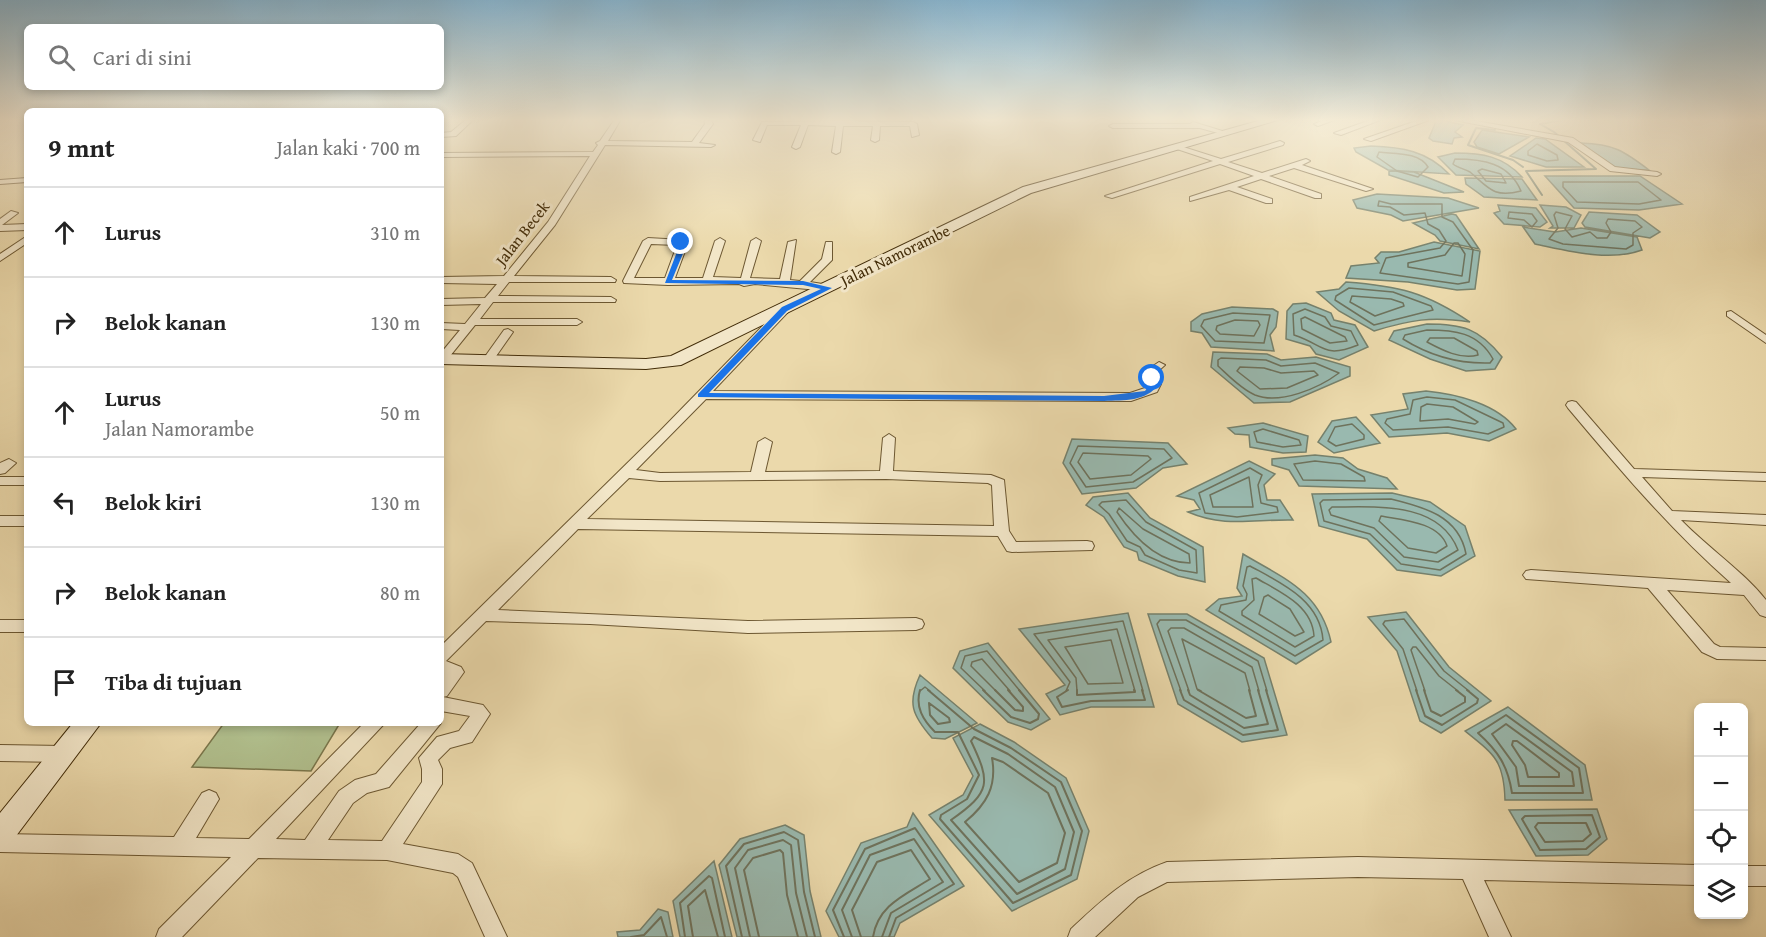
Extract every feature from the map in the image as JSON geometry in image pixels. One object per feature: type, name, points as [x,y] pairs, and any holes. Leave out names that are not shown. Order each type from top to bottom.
[{"type":"main road","name":"Jalan Namorambe","points":[[444,359],[663,363],[685,357],[1027,190],[1124,163]]},
{"type":"main road","points":[[0,835],[86,726]]},
{"type":"street","name":"Jalan Becek","points":[[444,356],[552,223],[589,163]]},
{"type":"street","points":[[1109,196],[1219,163]]},
{"type":"street","points":[[1223,163],[1318,196]]},
{"type":"street","points":[[1193,199],[1301,163]]},
{"type":"street","points":[[1604,163],[1613,169],[1657,174]]},
{"type":"street","points":[[1294,165],[1369,189]]},
{"type":"street","points":[[1,183],[24,180]]},
{"type":"street","points":[[1230,187],[1269,201]]},
{"type":"street","points":[[0,223],[14,213]]},
{"type":"street","points":[[0,228],[24,227]]},
{"type":"street","points":[[706,282],[720,241]]},
{"type":"street","points":[[744,282],[756,241]]},
{"type":"street","points":[[668,282],[683,243],[648,242],[628,282],[803,283],[829,288]]},
{"type":"street","points":[[784,283],[793,242]]},
{"type":"street","points":[[803,283],[827,260],[829,244]]},
{"type":"street","points":[[0,247],[23,246]]},
{"type":"street","points":[[0,258],[23,246]]},
{"type":"street","points":[[444,280],[610,280]]},
{"type":"street","points":[[444,302],[611,300]]},
{"type":"street","points":[[444,653],[575,524],[784,309]]},
{"type":"street","points":[[1731,314],[1766,340]]},
{"type":"street","points":[[444,326],[577,322]]},
{"type":"street","points":[[489,360],[508,332]]},
{"type":"street","points":[[701,396],[1131,397],[1153,389],[1155,384],[1150,372],[1159,365]]},
{"type":"street","points":[[1572,405],[1690,538],[1749,590],[1766,611]]},
{"type":"street","points":[[886,475],[889,438]]},
{"type":"street","points":[[757,476],[765,442]]},
{"type":"street","points":[[625,473],[660,477],[886,475],[996,480],[999,483],[1002,531],[1012,546],[1017,548],[1087,546]]},
{"type":"street","points":[[1630,473],[1766,477]]},
{"type":"street","points":[[0,481],[24,481]]},
{"type":"street","points":[[1669,515],[1765,521]]},
{"type":"street","points":[[0,521],[24,521]]},
{"type":"street","points":[[575,524],[1002,531]]},
{"type":"street","points":[[1531,575],[1749,590]]},
{"type":"street","points":[[1652,583],[1708,648],[1717,653],[1766,654]]},
{"type":"street","points":[[482,615],[748,627],[916,624]]},
{"type":"street","points":[[0,626],[24,626]]},
{"type":"street","points":[[444,667],[455,672],[444,700]]},
{"type":"street","points":[[387,851],[432,784],[432,769],[428,758],[447,740],[465,737],[481,714],[477,710],[444,703]]},
{"type":"street","points":[[167,937],[372,726]]},
{"type":"street","points":[[311,849],[346,797],[362,786],[382,781],[429,726]]},
{"type":"street","points":[[0,753],[63,754]]},
{"type":"street","points":[[179,847],[209,800]]},
{"type":"street","points":[[0,843],[387,851],[458,864],[465,870],[496,937]]},
{"type":"street","points":[[1079,937],[1133,888],[1150,876],[1167,872],[1358,867],[1694,875]]},
{"type":"street","points":[[1469,870],[1500,937]]},
{"type":"street","points":[[1748,876],[1766,876]]},
{"type":"green space","points":[[222,726],[338,726],[311,771],[192,767]]},
{"type":"water","points":[[1375,163],[1436,163],[1449,174],[1388,170]]},
{"type":"water","points":[[1444,163],[1505,163],[1522,177],[1456,175]]},
{"type":"water","points":[[1532,163],[1578,163],[1584,167],[1546,167]]},
{"type":"water","points":[[1607,163],[1639,163],[1649,170],[1615,169]]},
{"type":"water","points":[[1389,171],[1414,172],[1464,192],[1444,193],[1389,175]]},
{"type":"water","points":[[1545,176],[1640,176],[1682,204],[1639,210],[1574,208]]},
{"type":"water","points":[[1465,178],[1522,179],[1537,200],[1484,197],[1466,184]]},
{"type":"water","points":[[1377,194],[1448,198],[1479,208],[1403,221],[1391,215],[1357,208],[1353,200]]},
{"type":"water","points":[[1498,205],[1536,208],[1547,222],[1540,227],[1504,224],[1494,213],[1500,211]]},
{"type":"water","points":[[1540,205],[1566,207],[1581,215],[1574,228],[1550,228],[1553,226]]},
{"type":"water","points":[[1589,212],[1637,215],[1660,232],[1650,238],[1585,227],[1582,223]]},
{"type":"water","points":[[1456,215],[1479,249],[1440,241],[1435,235],[1413,223]]},
{"type":"water","points":[[1523,227],[1555,232],[1581,228],[1637,237],[1642,250],[1603,255],[1561,250],[1535,244]]},
{"type":"water","points":[[1434,242],[1480,251],[1475,289],[1457,290],[1408,282],[1346,278],[1351,266],[1379,263],[1375,258],[1381,252],[1399,252]]},
{"type":"water","points":[[1346,282],[1411,292],[1439,304],[1470,322],[1444,319],[1421,320],[1374,331],[1339,311],[1317,292],[1339,289]]},
{"type":"water","points":[[1306,303],[1331,313],[1334,320],[1355,325],[1368,347],[1339,360],[1316,354],[1310,346],[1286,339],[1287,311],[1293,304]]},
{"type":"water","points":[[1232,307],[1273,309],[1278,312],[1276,327],[1270,335],[1274,351],[1211,347],[1202,333],[1191,331],[1191,322],[1202,314]]},
{"type":"water","points":[[1427,324],[1450,325],[1469,330],[1486,340],[1502,357],[1495,369],[1466,371],[1430,359],[1389,340],[1394,331]]},
{"type":"water","points":[[1213,352],[1267,354],[1281,360],[1316,357],[1350,367],[1350,376],[1290,402],[1254,403],[1211,367]]},
{"type":"water","points":[[1426,391],[1476,402],[1498,413],[1516,429],[1489,441],[1447,433],[1389,437],[1371,415],[1408,409],[1403,394]]},
{"type":"water","points":[[1356,417],[1380,443],[1334,453],[1318,442],[1332,421]]},
{"type":"water","points":[[1263,423],[1308,436],[1306,452],[1283,453],[1250,447],[1249,435],[1235,434],[1228,428]]},
{"type":"water","points":[[1072,439],[1168,443],[1187,464],[1163,468],[1136,488],[1082,494],[1063,463]]},
{"type":"water","points":[[1315,455],[1343,458],[1358,469],[1387,478],[1397,489],[1299,486],[1289,470],[1272,465],[1272,459]]},
{"type":"water","points":[[1249,461],[1275,474],[1264,485],[1267,500],[1280,500],[1293,520],[1240,522],[1215,520],[1188,512],[1200,509],[1194,500],[1177,496]]},
{"type":"water","points":[[1128,493],[1150,518],[1203,547],[1205,582],[1178,576],[1139,560],[1137,552],[1124,547],[1104,517],[1086,505],[1093,497]]},
{"type":"water","points":[[1392,493],[1430,502],[1465,526],[1475,556],[1441,576],[1397,570],[1367,539],[1319,526],[1312,494]]},
{"type":"water","points":[[1243,554],[1286,579],[1309,598],[1326,625],[1331,642],[1296,664],[1206,610],[1219,599],[1242,596],[1237,588]]},
{"type":"water","points":[[1406,612],[1449,667],[1491,701],[1441,733],[1420,721],[1397,651],[1368,617]]},
{"type":"water","points":[[1128,613],[1154,707],[1091,707],[1060,715],[1046,694],[1065,685],[1019,629]]},
{"type":"water","points":[[1148,614],[1187,614],[1264,658],[1287,735],[1242,742],[1178,704]]},
{"type":"water","points":[[988,643],[1050,719],[1031,730],[1008,722],[953,668],[960,651]]},
{"type":"water","points":[[920,675],[977,723],[945,739],[932,738],[920,722],[914,708],[914,693]]},
{"type":"water","points":[[1508,707],[1585,765],[1592,800],[1505,800],[1503,776],[1496,760],[1484,746],[1465,731]]},
{"type":"water","points":[[980,724],[1014,742],[1066,778],[1089,831],[1077,879],[1012,911],[929,815],[963,795],[973,776],[953,738]]},
{"type":"water","points":[[1597,809],[1607,839],[1588,855],[1536,856],[1509,810]]},
{"type":"water","points":[[913,813],[964,886],[900,923],[894,937],[839,937],[826,911],[861,843],[907,827]]},
{"type":"water","points":[[785,825],[804,835],[810,891],[821,937],[737,937],[719,865],[740,839]]},
{"type":"water","points":[[714,861],[732,937],[680,937],[673,901]]},
{"type":"water","points":[[658,909],[668,912],[673,937],[618,937],[617,932],[640,930]]},
{"type":"waterway","points":[[1517,163],[1523,167]]},
{"type":"waterway","points":[[1542,195],[1526,171],[1596,169],[1589,163]]},
{"type":"route","points":[[681,242],[684,244],[668,282],[803,283],[829,288],[784,309],[701,396],[1131,397],[1141,396],[1153,389],[1155,384],[1152,378]]}]
